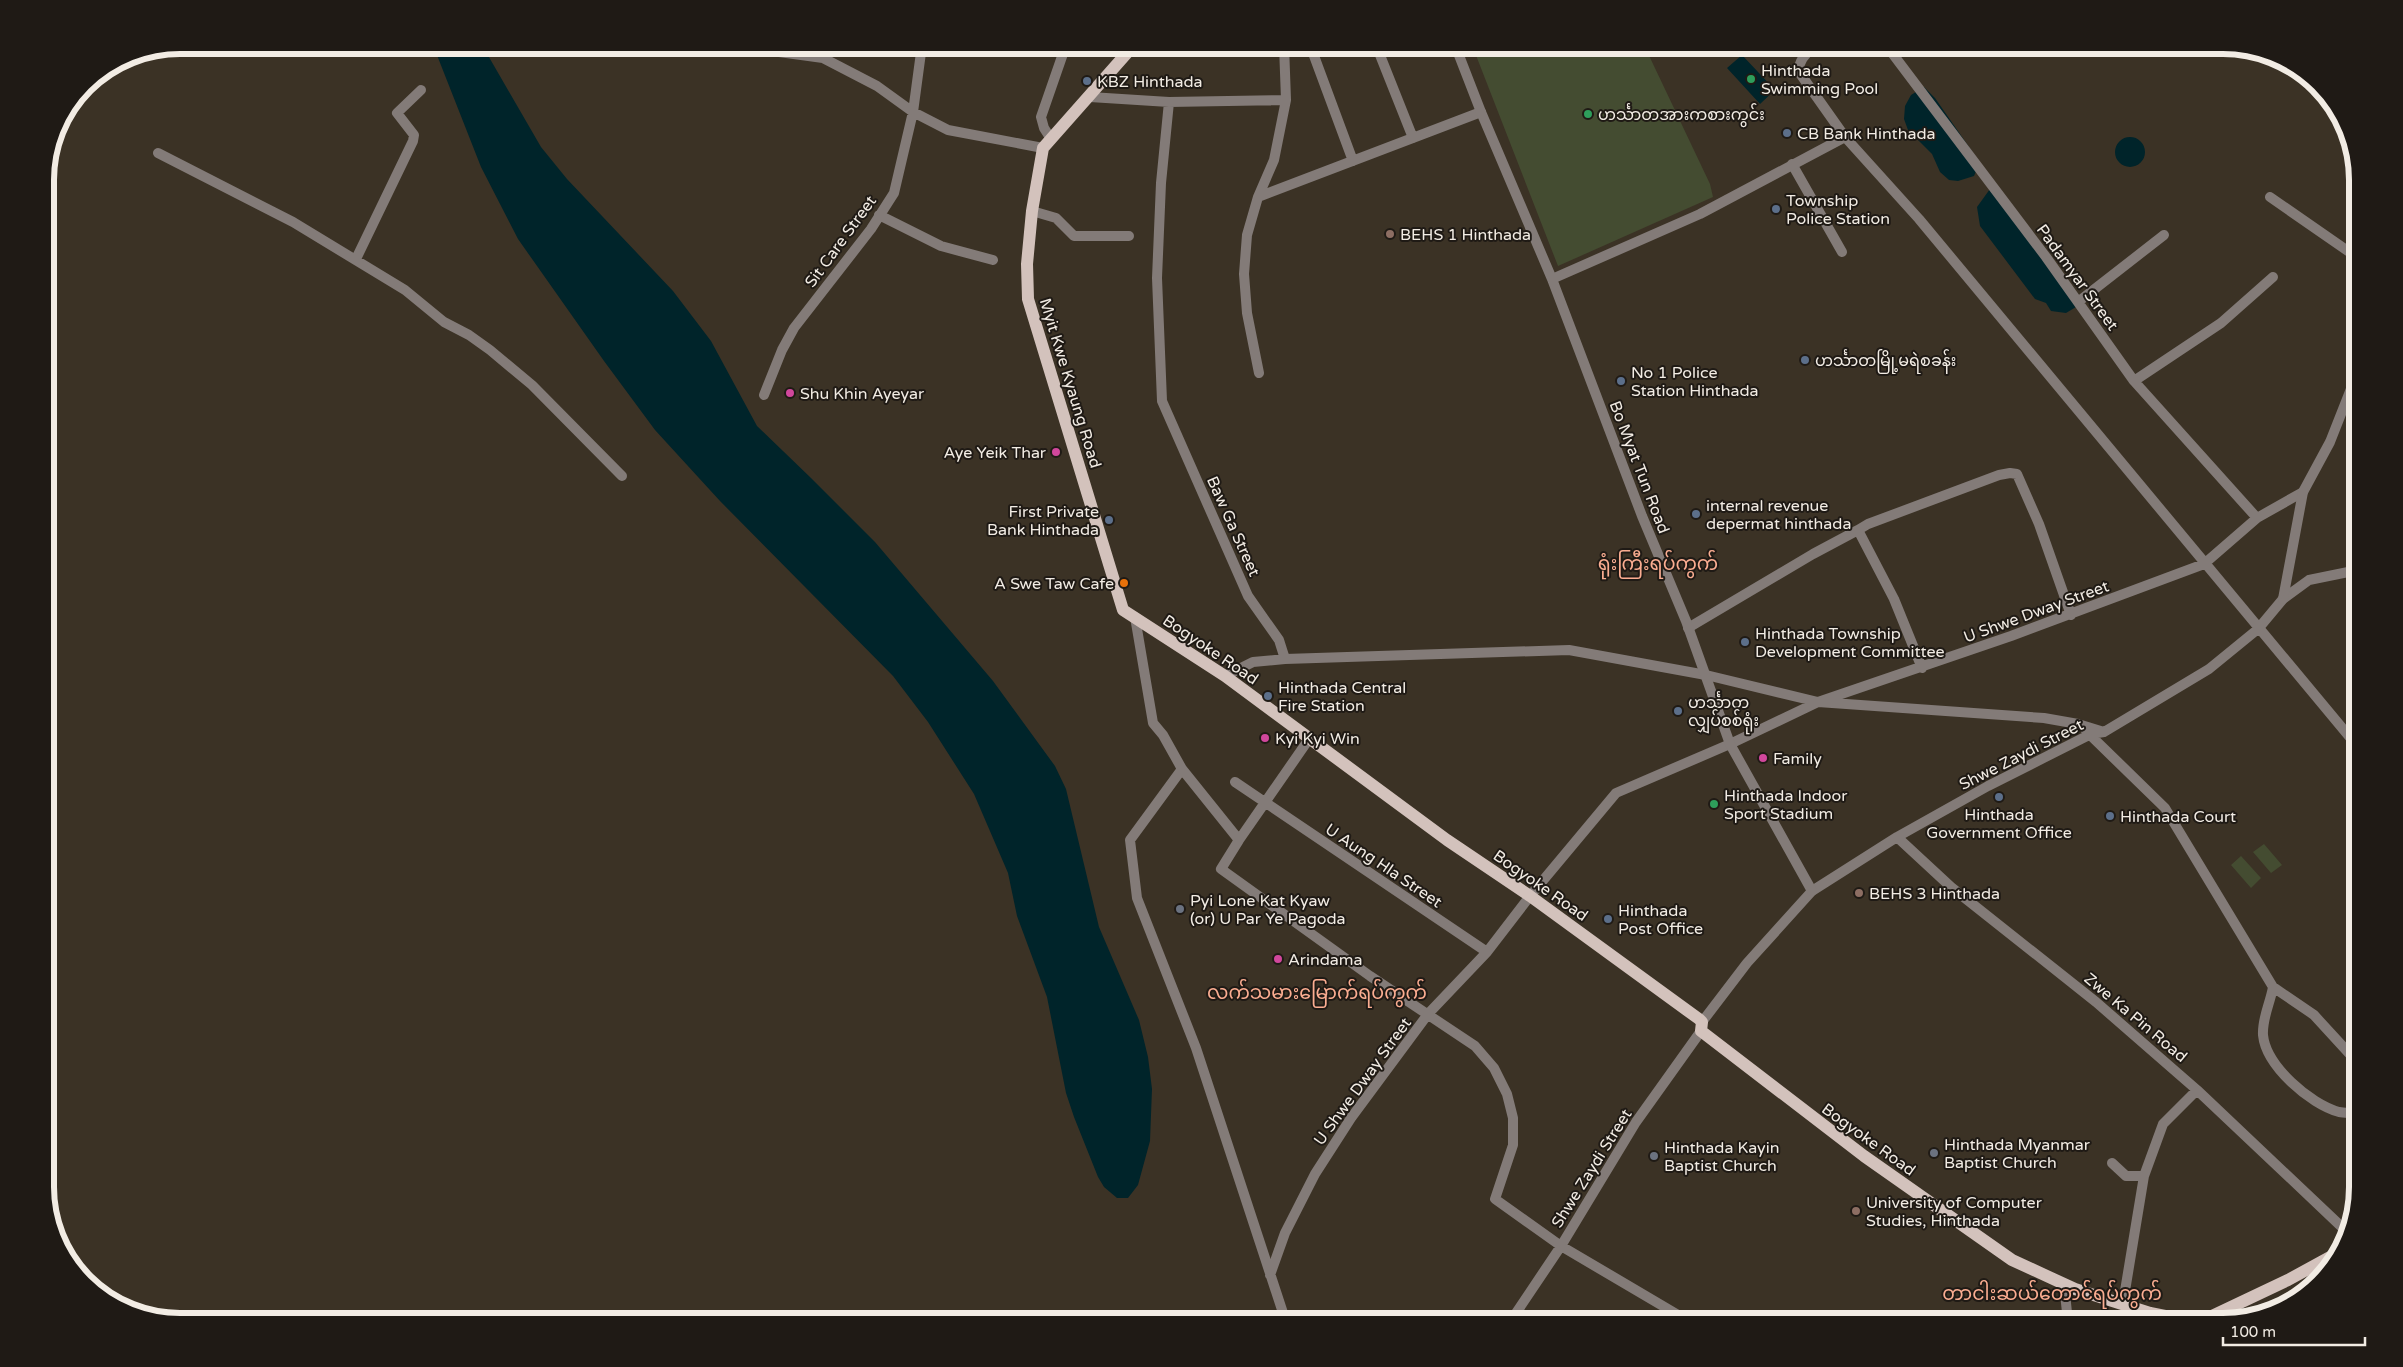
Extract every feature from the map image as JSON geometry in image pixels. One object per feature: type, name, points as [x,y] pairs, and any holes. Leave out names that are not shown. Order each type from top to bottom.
[{"type":"main road","points":[[1047,144],[1126,54]]},
{"type":"main road","name":"Myit Kwe Kyaung Road","points":[[1047,144],[1032,212],[1027,264],[1028,299],[1123,610],[1135,616]]},
{"type":"main road","name":"Bogyoke Road","points":[[1135,616],[1225,676],[1447,840],[1530,896],[1701,1026],[1864,1156],[2012,1260],[2064,1284],[2150,1313]]},
{"type":"main road","name":"Bogyoke Road","points":[[2227,1313],[2326,1259]]},
{"type":"street","points":[[794,54],[823,58],[877,86],[913,112],[948,130],[1047,144],[1041,117],[1063,54]]},
{"type":"street","name":"Sit Care Street","points":[[764,395],[782,350],[794,328],[894,193],[913,112],[921,54]]},
{"type":"street","points":[[1259,373],[1247,313],[1244,274],[1247,234],[1258,197],[1274,160],[1286,100],[1284,54]]},
{"type":"street","points":[[1313,54],[1353,161]]},
{"type":"street","points":[[1380,54],[1413,138]]},
{"type":"street","name":"Bo Myat Tun Road","points":[[1459,54],[1481,112],[1552,279],[1642,516],[1706,675],[1730,744],[1812,891]]},
{"type":"street","points":[[1806,54],[1799,66],[1799,72],[1845,137],[1919,219],[2349,736]]},
{"type":"street","name":"Padamyar Street","points":[[1893,54],[2134,380],[2256,518]]},
{"type":"street","points":[[356,259],[413,141],[414,135],[397,113],[421,90]]},
{"type":"street","points":[[1090,97],[1169,102],[1286,100]]},
{"type":"street","name":"Baw Ga Street","points":[[1169,102],[1161,183],[1157,278],[1162,401],[1248,596],[1279,640],[1285,658]]},
{"type":"street","points":[[1258,197],[1481,112]]},
{"type":"street","points":[[1552,279],[1700,214],[1845,137]]},
{"type":"street","points":[[158,153],[233,190],[356,259],[406,290],[444,322],[469,335],[490,350],[546,398],[575,430],[622,476]]},
{"type":"street","points":[[1792,164],[1842,252]]},
{"type":"street","points":[[2270,197],[2349,252]]},
{"type":"street","points":[[1032,212],[1056,218],[1074,236],[1129,236]]},
{"type":"street","points":[[879,215],[941,246],[993,260]]},
{"type":"street","points":[[2078,302],[2164,235]]},
{"type":"street","points":[[2134,380],[2221,323],[2273,277]]},
{"type":"street","points":[[2283,599],[2303,492],[2330,442],[2349,394]]},
{"type":"street","points":[[1688,628],[1813,554],[1868,524],[1999,475],[2010,473],[2017,474],[2039,524],[2071,615]]},
{"type":"street","name":"U Shwe Dway Street","points":[[1270,1275],[1285,1232],[1315,1174],[1351,1118],[1428,1014],[1487,952],[1530,896],[1616,794],[1730,744],[1818,702],[1922,668],[2071,615],[2204,564],[2256,518],[2303,492]]},
{"type":"street","points":[[1858,530],[1894,599],[1922,668]]},
{"type":"street","name":"Shwe Zaydi Street","points":[[1516,1313],[1560,1246],[1636,1122],[1701,1026],[1747,963],[1812,891],[1897,837],[1988,786],[2091,734],[2104,732],[2208,669],[2258,629],[2283,599],[2309,580],[2349,572]]},
{"type":"street","points":[[1135,616],[1153,722],[1163,735],[1182,769],[1239,840]]},
{"type":"street","points":[[1225,676],[1253,662],[1285,658],[1569,650],[1706,675],[1818,702],[2044,718],[2078,724],[2104,732]]},
{"type":"street","points":[[2078,724],[2091,734],[2166,808],[2273,987],[2314,1015],[2349,1053]]},
{"type":"street","points":[[1309,738],[1221,869],[1475,1046],[1494,1068],[1507,1094],[1513,1118],[1513,1145],[1495,1199],[1560,1246],[1675,1313]]},
{"type":"street","points":[[1182,769],[1130,840],[1137,898],[1196,1048],[1283,1313]]},
{"type":"street","name":"U Aung Hla Street","points":[[1235,782],[1487,952]]},
{"type":"street","name":"Zwe Ka Pin Road","points":[[1897,837],[1951,887],[2096,1002],[2197,1090],[2343,1227]]},
{"type":"street","points":[[2273,987],[2264,1018],[2263,1035],[2266,1051],[2276,1066],[2306,1095],[2325,1107],[2349,1113]]},
{"type":"street","points":[[2123,1303],[2144,1176],[2163,1124],[2197,1090]]},
{"type":"street","points":[[2112,1163],[2126,1176],[2144,1176]]},
{"type":"street","points":[[2064,1284],[2067,1313]]},
{"type":"green space","name":"ဟင်္သာတအားကစားကွင်း","points":[[1476,54],[1648,54],[1710,184],[1713,197],[1558,266]]},
{"type":"green space","points":[[2264,844],[2282,865],[2271,873],[2253,852]]},
{"type":"green space","points":[[2241,856],[2261,878],[2251,888],[2231,865]]},
{"type":"water","points":[[437,54],[487,54],[541,147],[567,179],[673,291],[711,341],[757,426],[875,542],[993,681],[1055,766],[1066,789],[1099,927],[1139,1020],[1148,1057],[1152,1089],[1150,1141],[1138,1185],[1128,1198],[1117,1198],[1104,1187],[1098,1177],[1074,1117],[1066,1093],[1047,997],[1017,916],[1008,873],[974,794],[928,722],[893,676],[720,501],[655,430],[518,239],[481,167]]},
{"type":"water","name":"Hinthada Swimming Pool","points":[[1742,55],[1775,90],[1760,104],[1727,68]]},
{"type":"water","points":[[1924,87],[1935,98],[1976,157],[1979,164],[1974,176],[1958,181],[1949,180],[1940,172],[1932,154],[1908,130],[1904,119],[1905,106],[1911,95]]},
{"type":"water","points":[[2130,137],[2136,138],[2144,146],[2144,158],[2136,166],[2130,167],[2124,166],[2116,158],[2115,152],[2116,146],[2124,138]]},
{"type":"water","points":[[1995,185],[2076,307],[2066,313],[2051,311],[2046,303],[2035,299],[1980,226],[1977,207]]},
{"type":"place","name":"Hinthada Swimming Pool","points":[[1751,79]]},
{"type":"place","name":"KBZ Hinthada","points":[[1087,81]]},
{"type":"place","name":"ဟင်္သာတအားကစားကွင်း","points":[[1588,114]]},
{"type":"place","name":"CB Bank Hinthada","points":[[1787,133]]},
{"type":"place","name":"Township Police Station","points":[[1776,209]]},
{"type":"place","name":"BEHS 1 Hinthada","points":[[1390,234]]},
{"type":"place","name":"ဟင်္သာတမြို့မရဲစခန်း","points":[[1805,360]]},
{"type":"place","name":"No 1 Police Station Hinthada","points":[[1621,381]]},
{"type":"place","name":"Shu Khin Ayeyar","points":[[790,393]]},
{"type":"place","name":"Aye Yeik Thar","points":[[1056,452]]},
{"type":"place","name":"internal revenue depermat hinthada","points":[[1696,514]]},
{"type":"place","name":"First Private Bank Hinthada","points":[[1109,520]]},
{"type":"place","name":"A Swe Taw Cafe","points":[[1124,583]]},
{"type":"place","name":"Hinthada Township Development Committee","points":[[1745,642]]},
{"type":"place","name":"Hinthada Central Fire Station","points":[[1268,696]]},
{"type":"place","name":"ဟင်္သာတ လျှပ်စစ်ရုံး","points":[[1678,711]]},
{"type":"place","name":"Kyi Kyi Win","points":[[1265,738]]},
{"type":"place","name":"Family","points":[[1763,758]]},
{"type":"place","name":"Hinthada Government Office","points":[[1999,797]]},
{"type":"place","name":"Hinthada Indoor Sport Stadium","points":[[1714,804]]},
{"type":"place","name":"Hinthada Court","points":[[2110,816]]},
{"type":"place","name":"BEHS 3 Hinthada","points":[[1859,893]]},
{"type":"place","name":"Pyi Lone Kat Kyaw (or) U Par Ye Pagoda","points":[[1180,909]]},
{"type":"place","name":"Hinthada Post Office","points":[[1608,919]]},
{"type":"place","name":"Arindama","points":[[1278,959]]},
{"type":"place","name":"Hinthada Myanmar Baptist Church","points":[[1934,1153]]},
{"type":"place","name":"Hinthada Kayin Baptist Church","points":[[1654,1156]]},
{"type":"place","name":"University of Computer Studies, Hinthada","points":[[1856,1211]]},
{"type":"district","name":"ရုံးကြီးရပ်ကွက်","points":[[1658,563]]},
{"type":"district","name":"လက်သမားမြောက်ရပ်ကွက်","points":[[1317,992]]},
{"type":"district","name":"တာငါးဆယ်တောင်ရပ်ကွက်","points":[[2052,1293]]}]
